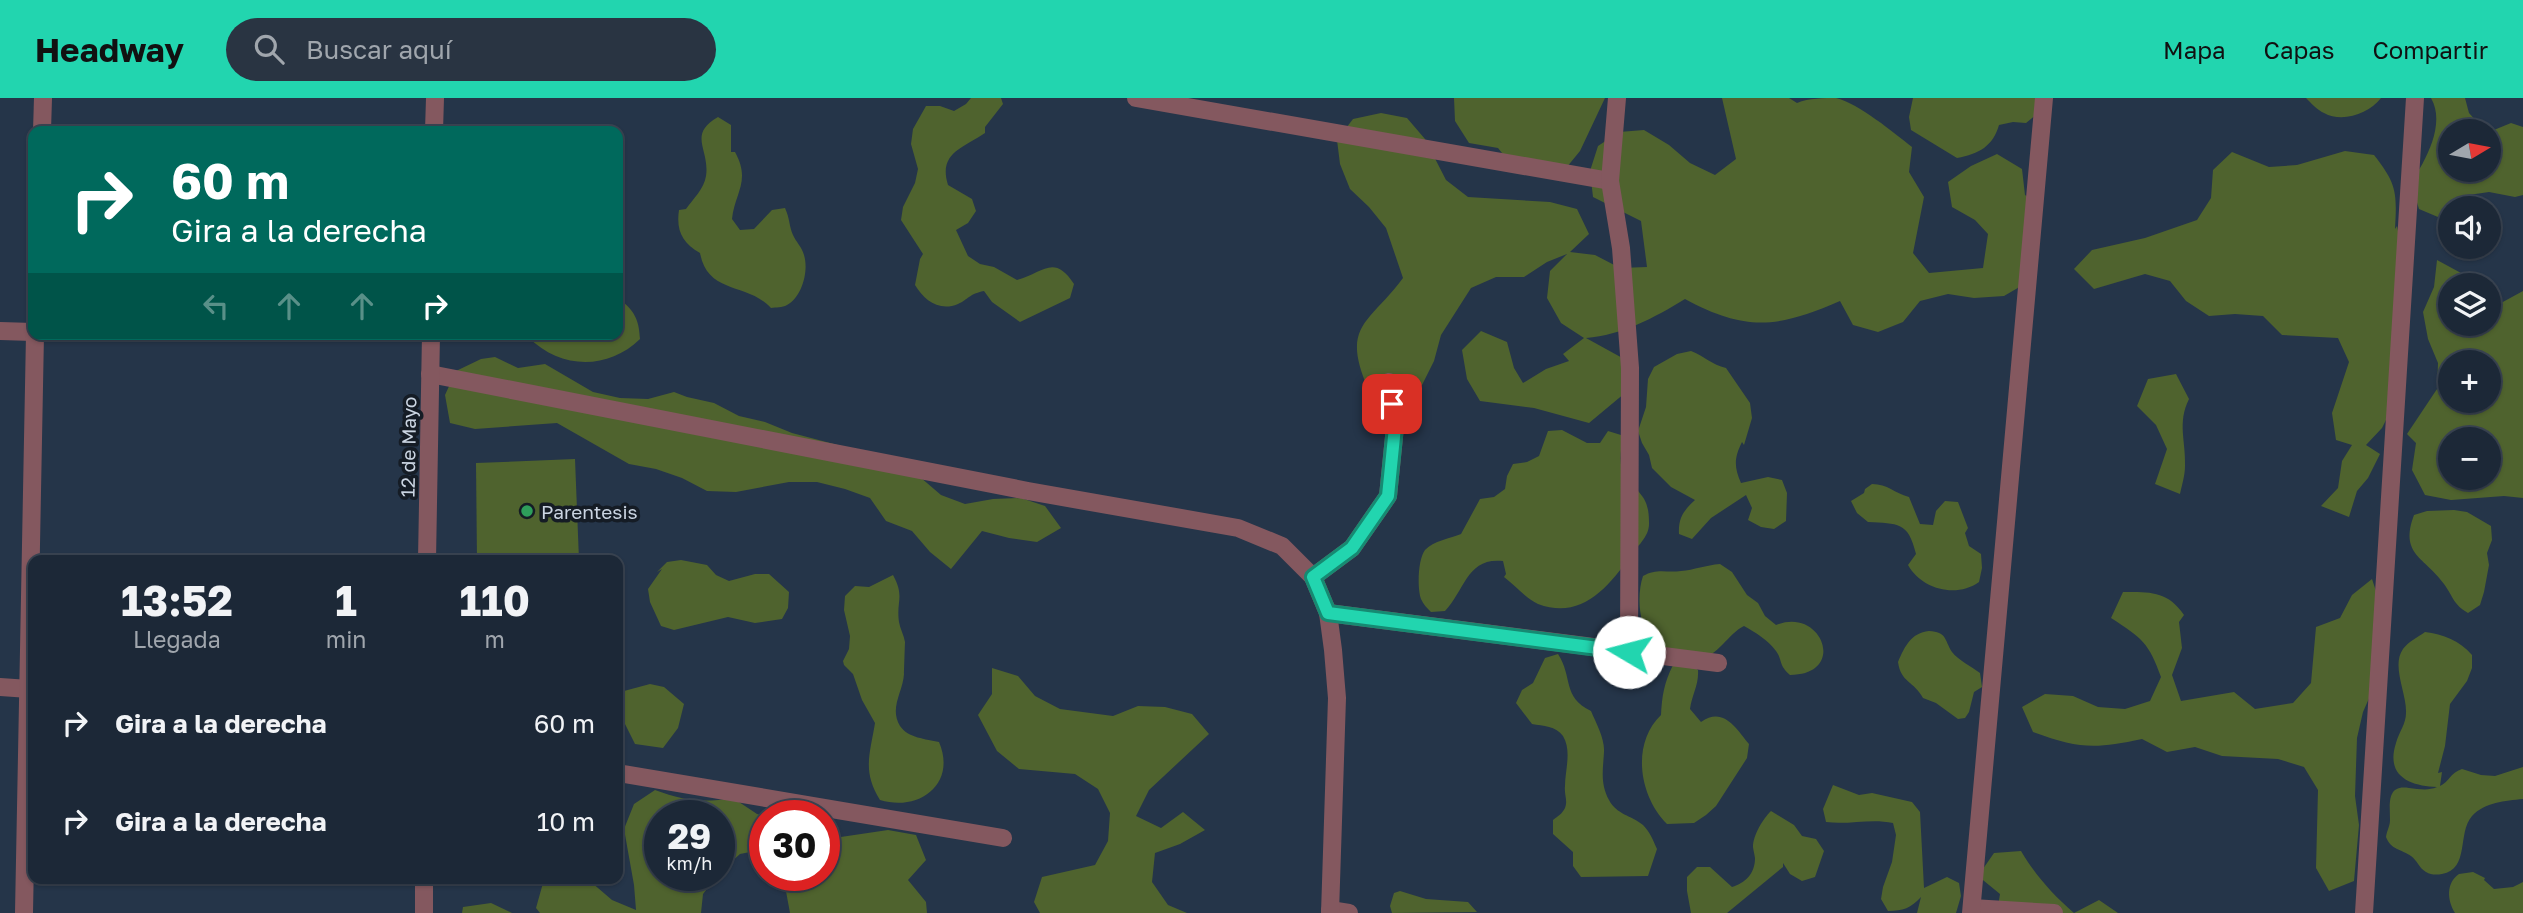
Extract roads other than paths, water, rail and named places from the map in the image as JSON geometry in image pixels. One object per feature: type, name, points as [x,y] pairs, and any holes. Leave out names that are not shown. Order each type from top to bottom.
[{"type":"street","points":[[41,126],[43,98]]},
{"type":"street","points":[[434,126],[435,98]]},
{"type":"street","points":[[1136,98],[1610,181]]},
{"type":"street","points":[[1617,98],[1610,181],[1621,248],[1630,368],[1629,652]]},
{"type":"street","points":[[2044,98],[1971,911],[2054,913]]},
{"type":"street","points":[[2364,913],[2415,98]]},
{"type":"street","points":[[0,331],[28,333]]},
{"type":"street","points":[[31,555],[34,340]]},
{"type":"street","name":"12 de Mayo","points":[[427,555],[430,340]]},
{"type":"street","points":[[430,374],[1028,491],[1238,528],[1282,546],[1313,577],[1328,613],[1337,698],[1330,912],[1349,913]]},
{"type":"street","points":[[1313,577],[1352,548],[1388,496],[1395,427],[1389,382]]},
{"type":"street","points":[[1328,613],[1718,663]]},
{"type":"street","points":[[0,687],[28,689]]},
{"type":"street","points":[[24,913],[28,734]]},
{"type":"street","points":[[623,774],[1003,838]]},
{"type":"street","points":[[424,884],[425,913]]},
{"type":"place","name":"Parentesis","points":[[527,511]]}]
